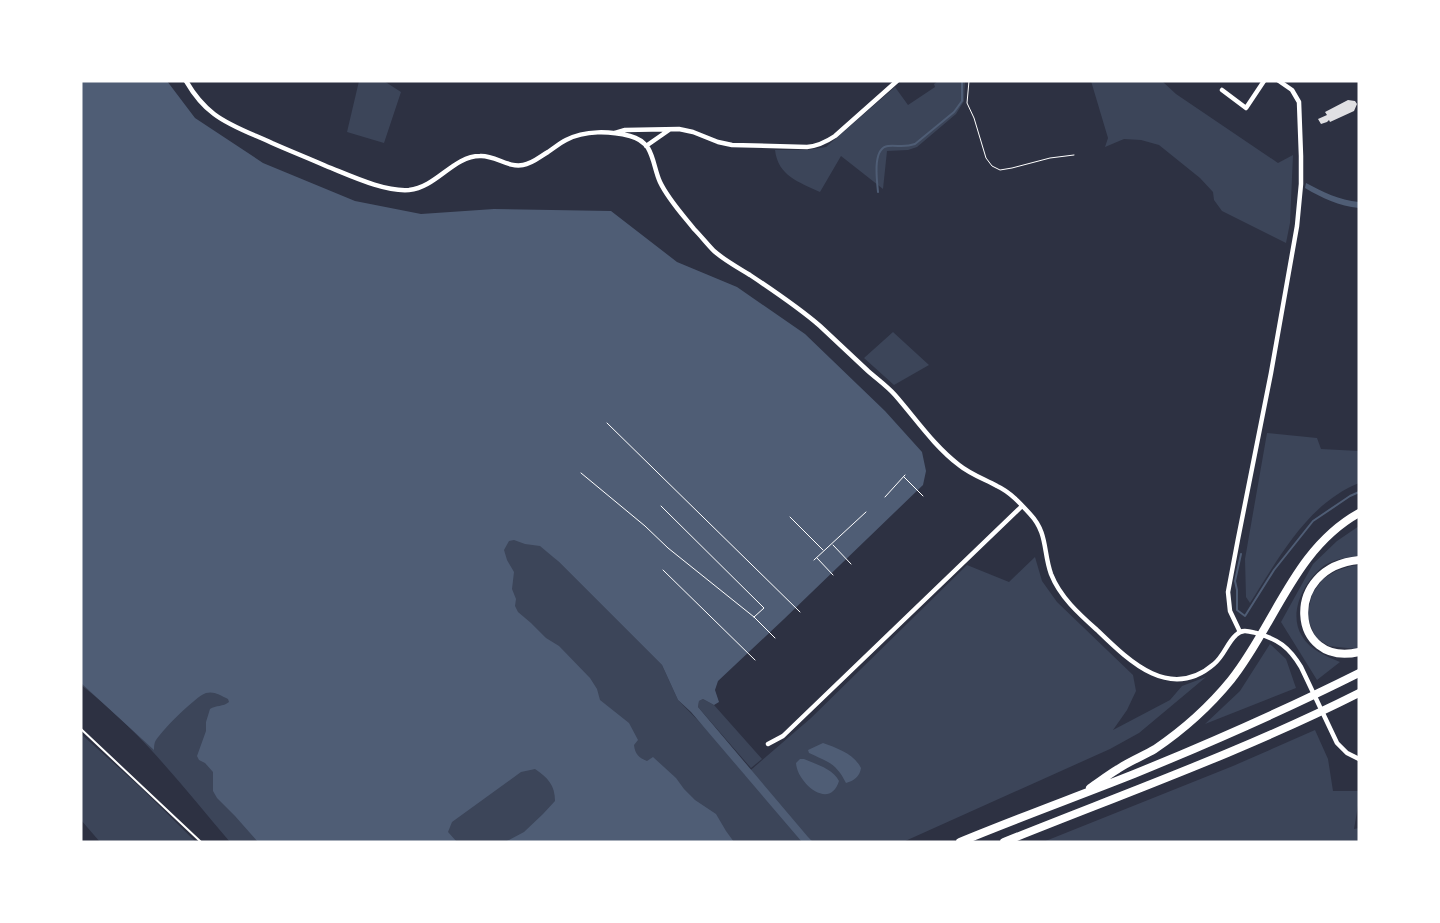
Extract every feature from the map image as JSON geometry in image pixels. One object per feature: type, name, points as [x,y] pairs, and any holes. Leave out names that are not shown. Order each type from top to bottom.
[{"type":"highway","points":[[1078,796],[1119,768],[1154,749],[1208,706],[1231,680],[1259,639],[1306,560],[1336,528],[1359,513]]},
{"type":"highway","points":[[1359,560],[1341,564],[1322,575],[1306,597],[1303,614],[1307,629],[1318,645],[1339,654],[1359,652]]},
{"type":"highway","points":[[960,842],[1218,739],[1310,697],[1359,672]]},
{"type":"highway","points":[[1004,842],[1225,754],[1326,710],[1359,693]]},
{"type":"street","points":[[186,81],[198,99],[209,110],[233,125],[362,180],[408,190],[420,187],[434,180],[462,161],[472,157],[487,156],[522,166],[565,140],[576,136],[592,133],[614,133],[636,137],[642,141],[652,156],[665,191],[714,250],[723,258],[786,299],[817,324],[892,392],[942,451],[971,473],[1012,496],[1033,517],[1042,532],[1050,571],[1060,590],[1083,618],[1132,662],[1167,679],[1189,678],[1201,674],[1220,659],[1235,636],[1240,632],[1247,630],[1270,637],[1279,641],[1301,667],[1337,743],[1347,753],[1359,759]]},
{"type":"street","points":[[614,133],[625,130],[679,129],[732,145],[815,146],[835,136],[897,81]]},
{"type":"street","points":[[1222,90],[1246,108],[1264,81]]},
{"type":"street","points":[[1240,632],[1230,611],[1228,592],[1295,236],[1301,184],[1299,102],[1292,90],[1279,81]]},
{"type":"street","points":[[646,146],[670,129]]},
{"type":"street","points":[[768,744],[783,736],[1022,506]]},
{"type":"lane","points":[[81,729],[201,842]]},
{"type":"path","points":[[969,81],[967,104],[974,118],[986,158],[992,166],[1000,170],[1050,158],[1074,155]]},
{"type":"path","points":[[607,423],[800,612]]},
{"type":"path","points":[[581,473],[645,526],[668,548],[754,617],[775,638]]},
{"type":"path","points":[[885,497],[905,476],[923,496]]},
{"type":"path","points":[[660,506],[764,608],[754,617]]},
{"type":"path","points":[[833,575],[816,559],[866,512]]},
{"type":"path","points":[[790,517],[824,551]]},
{"type":"path","points":[[832,544],[851,564]]},
{"type":"path","points":[[663,570],[755,660]]},
{"type":"shaded area","points":[[81,81],[167,81],[195,118],[263,163],[355,201],[421,214],[494,209],[611,211],[677,262],[737,287],[805,334],[885,411],[922,452],[926,471],[923,485],[718,681],[715,690],[719,702],[714,705],[703,699],[699,701],[698,707],[813,842],[802,842],[691,712],[678,700],[662,665],[559,562],[540,546],[514,540],[509,541],[504,550],[514,572],[512,589],[518,612],[546,638],[559,646],[590,678],[597,689],[600,700],[629,723],[638,740],[634,745],[638,755],[647,761],[653,757],[676,778],[695,800],[716,814],[734,842],[505,842],[524,832],[555,801],[554,791],[550,782],[535,769],[521,772],[452,822],[448,832],[457,842],[258,842],[217,798],[213,791],[213,772],[197,756],[206,731],[206,722],[210,709],[227,704],[229,702],[228,699],[212,693],[206,693],[201,696],[178,715],[163,731],[155,742],[154,750],[81,683]]},
{"type":"shaded area","points":[[359,81],[384,81],[401,92],[384,143],[347,132]]},
{"type":"shaded area","points":[[938,81],[965,81],[964,101],[956,114],[917,147],[908,150],[887,151],[883,189],[841,156],[820,192],[791,177],[780,166],[775,150],[807,150],[826,147],[895,87],[908,105],[935,87],[934,84]]},
{"type":"shaded area","points":[[1091,81],[1162,81],[1176,94],[1278,163],[1293,155],[1290,223],[1286,243],[1222,211],[1214,200],[1213,192],[1200,178],[1159,145],[1141,140],[1124,139],[1105,147],[1108,138]]},
{"type":"shaded area","points":[[1306,183],[1338,197],[1359,202],[1359,208],[1324,198],[1305,188]]},
{"type":"shaded area","points":[[81,247],[498,505],[559,562],[662,665],[678,700],[722,745],[745,775],[811,718],[967,565],[1009,582],[1035,557],[1042,581],[1057,602],[1133,675],[1136,691],[1127,710],[1113,730],[1170,700],[1182,686],[1206,677],[1139,733],[1110,749],[903,842],[230,842],[141,740],[122,720],[81,685]]},
{"type":"shaded area","points":[[893,332],[929,365],[894,385],[864,358]]},
{"type":"shaded area","points":[[1267,433],[1317,438],[1321,449],[1359,451],[1359,483],[1341,492],[1309,518],[1284,551],[1250,603],[1246,597],[1245,559]]},
{"type":"shaded area","points":[[1359,526],[1359,556],[1337,560],[1325,565],[1305,588],[1297,607],[1298,627],[1305,641],[1319,652],[1340,662],[1317,680],[1281,622],[1313,564],[1337,541]]},
{"type":"shaded area","points":[[1359,565],[1359,648],[1329,646],[1316,638],[1307,617],[1312,594],[1323,579],[1336,571]]},
{"type":"shaded area","points":[[1270,644],[1286,659],[1296,688],[1205,724],[1240,691]]},
{"type":"shaded area","points":[[703,699],[714,705],[762,759],[751,768],[698,707],[699,701]]},
{"type":"shaded area","points":[[1315,730],[1328,759],[1333,791],[1359,791],[1354,829],[1359,828],[1359,842],[1043,842],[1233,766]]},
{"type":"shaded area","points":[[81,734],[139,786],[196,842],[100,842],[81,820]]},
{"type":"shaded area","points":[[823,743],[850,755],[858,763],[861,768],[856,778],[846,783],[835,767],[809,753],[808,750]]},
{"type":"shaded area","points":[[800,759],[819,765],[833,773],[839,781],[835,790],[829,794],[814,791],[798,771],[796,763]]},
{"type":"building","points":[[1348,100],[1355,101],[1357,104],[1354,111],[1321,124],[1318,119],[1327,115],[1325,112]]},
{"type":"waterway","points":[[878,192],[877,165],[883,148],[915,144],[954,112],[962,101],[962,81]]},
{"type":"waterway","points":[[1241,554],[1235,581],[1237,610],[1245,616],[1274,570],[1313,521],[1359,492]]}]
